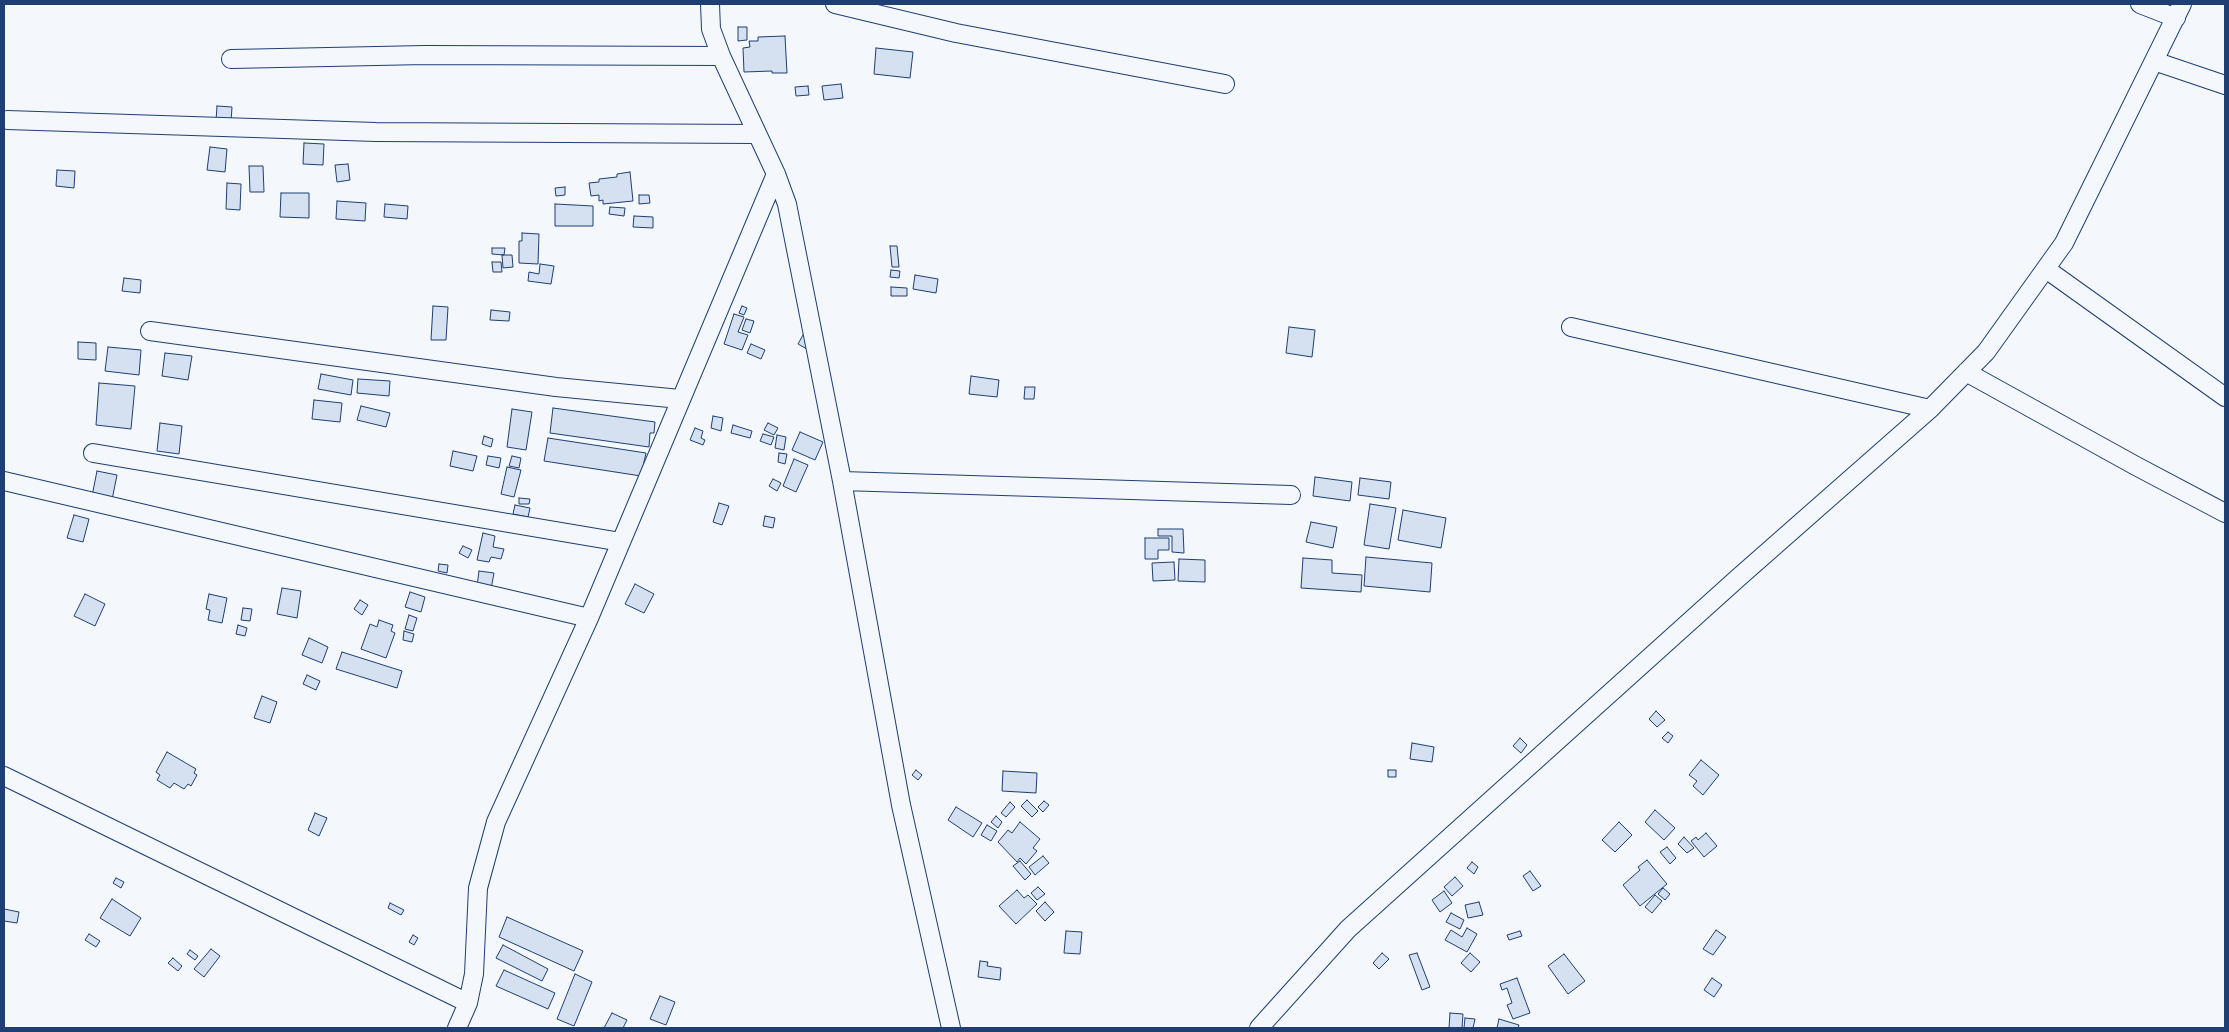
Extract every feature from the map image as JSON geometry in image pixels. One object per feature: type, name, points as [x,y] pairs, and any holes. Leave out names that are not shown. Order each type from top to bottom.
[{"type":"street","points":[[710,4],[712,30],[721,56],[776,174],[787,204],[842,481],[901,805],[951,1028]]},
{"type":"street","points":[[835,4],[956,33],[1225,84]]},
{"type":"street","points":[[1259,1028],[1348,929],[1738,578],[1930,409],[1986,352],[2064,243],[2179,11],[2140,4]]},
{"type":"street","points":[[231,59],[425,55],[721,56]]},
{"type":"street","points":[[2154,61],[2225,85]]},
{"type":"street","points":[[7,120],[376,132],[756,134]]},
{"type":"street","points":[[457,1028],[468,1003],[474,974],[478,888],[496,822],[589,618],[776,174]]},
{"type":"street","points":[[2046,269],[2225,397]]},
{"type":"street","points":[[1571,327],[1930,409]]},
{"type":"street","points":[[150,331],[556,387],[680,399]]},
{"type":"street","points":[[1966,372],[2225,513]]},
{"type":"street","points":[[93,453],[621,542]]},
{"type":"street","points":[[4,481],[589,618]]},
{"type":"street","points":[[842,481],[1291,495]]},
{"type":"street","points":[[4,776],[468,1003]]},
{"type":"building","points":[[738,27],[747,27],[747,40],[738,41]]},
{"type":"building","points":[[785,36],[787,73],[772,73],[772,71],[744,72],[743,48],[750,47],[749,41],[758,41],[758,37]]},
{"type":"building","points":[[876,48],[913,52],[910,78],[874,74]]},
{"type":"building","points":[[841,84],[843,98],[824,100],[822,86]]},
{"type":"building","points":[[808,86],[809,95],[796,96],[795,87]]},
{"type":"building","points":[[217,106],[232,107],[231,122],[216,121]]},
{"type":"building","points":[[304,143],[324,144],[323,165],[303,164]]},
{"type":"building","points":[[210,147],[227,149],[225,172],[207,170]]},
{"type":"building","points":[[348,164],[350,180],[337,182],[335,165]]},
{"type":"building","points":[[249,166],[263,166],[264,192],[250,192]]},
{"type":"building","points":[[57,170],[75,171],[74,188],[56,186]]},
{"type":"building","points":[[630,172],[633,201],[603,204],[603,200],[599,201],[599,195],[591,196],[589,183],[599,182],[599,179],[617,177],[617,174]]},
{"type":"building","points":[[227,183],[241,184],[240,210],[226,209]]},
{"type":"building","points":[[565,187],[565,195],[556,196],[555,188]]},
{"type":"building","points":[[281,193],[309,193],[309,218],[280,217]]},
{"type":"building","points":[[639,195],[649,195],[650,203],[639,204]]},
{"type":"building","points":[[337,201],[366,203],[365,221],[336,219]]},
{"type":"building","points":[[385,204],[408,206],[407,219],[384,217]]},
{"type":"building","points":[[555,204],[593,206],[593,226],[555,226]]},
{"type":"building","points":[[610,207],[625,208],[624,216],[609,214]]},
{"type":"building","points":[[634,216],[653,217],[653,228],[633,227]]},
{"type":"building","points":[[522,233],[539,234],[538,264],[519,263],[519,241],[522,241]]},
{"type":"building","points":[[890,246],[897,246],[899,267],[892,267]]},
{"type":"building","points":[[492,248],[505,248],[504,255],[492,254]]},
{"type":"building","points":[[502,255],[512,255],[513,267],[503,268]]},
{"type":"building","points":[[492,262],[501,262],[502,272],[493,272]]},
{"type":"building","points":[[540,264],[554,266],[551,284],[528,281],[529,272],[539,274]]},
{"type":"building","points":[[891,270],[900,271],[899,278],[890,277]]},
{"type":"building","points":[[915,275],[938,279],[936,293],[913,289]]},
{"type":"building","points":[[124,278],[141,280],[140,293],[122,291]]},
{"type":"building","points":[[891,287],[907,288],[907,296],[891,296]]},
{"type":"building","points":[[433,306],[448,307],[446,340],[431,340]]},
{"type":"building","points":[[742,306],[747,308],[744,315],[739,313]]},
{"type":"building","points":[[491,310],[510,312],[509,321],[490,320]]},
{"type":"building","points":[[734,314],[744,317],[738,332],[748,335],[742,350],[724,344]]},
{"type":"building","points":[[746,319],[754,321],[750,333],[742,330]]},
{"type":"building","points":[[1289,327],[1315,330],[1312,357],[1286,353]]},
{"type":"building","points":[[803,335],[812,340],[807,349],[798,344]]},
{"type":"building","points":[[78,342],[96,343],[96,360],[78,359]]},
{"type":"building","points":[[751,344],[765,350],[761,359],[747,353]]},
{"type":"building","points":[[108,347],[141,350],[139,375],[105,371]]},
{"type":"building","points":[[165,353],[192,356],[188,380],[162,376]]},
{"type":"building","points":[[321,374],[353,380],[351,395],[318,389]]},
{"type":"building","points":[[971,376],[999,380],[997,397],[969,394]]},
{"type":"building","points":[[358,379],[390,381],[389,396],[357,393]]},
{"type":"building","points":[[99,383],[135,386],[131,429],[96,425]]},
{"type":"building","points":[[1025,387],[1035,387],[1034,399],[1024,399]]},
{"type":"building","points":[[314,400],[342,403],[340,422],[312,419]]},
{"type":"building","points":[[361,406],[390,413],[386,427],[357,420]]},
{"type":"building","points":[[553,408],[655,422],[654,433],[650,433],[649,447],[550,433]]},
{"type":"building","points":[[512,409],[532,412],[526,450],[507,447]]},
{"type":"building","points":[[713,416],[723,418],[721,431],[711,428]]},
{"type":"building","points":[[160,423],[182,426],[179,454],[157,451]]},
{"type":"building","points":[[768,423],[778,428],[774,435],[764,430]]},
{"type":"building","points":[[733,425],[752,431],[750,438],[731,433]]},
{"type":"building","points":[[695,428],[703,431],[701,438],[705,440],[703,445],[690,440]]},
{"type":"building","points":[[800,432],[823,442],[815,460],[792,450]]},
{"type":"building","points":[[763,434],[774,437],[771,445],[760,441]]},
{"type":"building","points":[[777,435],[786,437],[784,450],[775,448]]},
{"type":"building","points":[[484,436],[493,439],[491,447],[482,444]]},
{"type":"building","points":[[548,438],[646,453],[641,476],[544,461]]},
{"type":"building","points":[[453,451],[477,456],[473,471],[450,466]]},
{"type":"building","points":[[779,453],[787,454],[785,464],[778,462]]},
{"type":"building","points":[[488,456],[501,458],[499,468],[486,465]]},
{"type":"building","points":[[512,456],[521,458],[519,468],[509,466]]},
{"type":"building","points":[[794,459],[808,465],[796,492],[783,486]]},
{"type":"building","points":[[507,467],[521,470],[514,497],[501,494]]},
{"type":"building","points":[[97,471],[117,475],[112,500],[92,496]]},
{"type":"building","points":[[1315,477],[1352,482],[1350,501],[1313,496]]},
{"type":"building","points":[[1360,478],[1391,482],[1389,499],[1358,495]]},
{"type":"building","points":[[773,479],[781,483],[777,491],[769,486]]},
{"type":"building","points":[[519,498],[530,499],[529,504],[519,504]]},
{"type":"building","points":[[719,503],[729,506],[722,525],[713,522]]},
{"type":"building","points":[[1370,504],[1396,508],[1389,549],[1364,545]]},
{"type":"building","points":[[515,505],[530,508],[528,517],[513,514]]},
{"type":"building","points":[[1403,510],[1446,518],[1441,548],[1398,540]]},
{"type":"building","points":[[74,515],[89,519],[83,542],[67,538]]},
{"type":"building","points":[[765,516],[775,518],[773,528],[763,526]]},
{"type":"building","points":[[1311,522],[1337,527],[1333,548],[1306,542]]},
{"type":"building","points":[[1158,529],[1183,529],[1184,553],[1172,552],[1172,536],[1158,536]]},
{"type":"building","points":[[483,533],[495,536],[493,547],[504,549],[501,559],[491,557],[489,562],[477,560]]},
{"type":"building","points":[[1145,538],[1169,538],[1169,550],[1158,550],[1158,559],[1145,559]]},
{"type":"building","points":[[463,546],[472,550],[468,558],[459,553]]},
{"type":"building","points":[[1366,557],[1432,563],[1430,592],[1364,586]]},
{"type":"building","points":[[1303,558],[1332,560],[1332,573],[1362,575],[1361,592],[1301,588]]},
{"type":"building","points":[[1179,559],[1205,560],[1205,582],[1178,581]]},
{"type":"building","points":[[1174,562],[1175,580],[1153,581],[1152,563]]},
{"type":"building","points":[[439,564],[448,565],[447,573],[438,571]]},
{"type":"building","points":[[479,571],[494,573],[491,589],[477,586]]},
{"type":"building","points":[[635,584],[654,594],[644,613],[625,604]]},
{"type":"building","points":[[282,588],[301,591],[297,618],[277,614]]},
{"type":"building","points":[[410,592],[425,597],[421,612],[405,607]]},
{"type":"building","points":[[85,594],[105,604],[95,626],[74,616]]},
{"type":"building","points":[[209,594],[227,598],[222,623],[208,620],[210,610],[206,609]]},
{"type":"building","points":[[360,600],[368,605],[362,615],[354,609]]},
{"type":"building","points":[[243,608],[252,609],[250,621],[241,620]]},
{"type":"building","points":[[409,615],[417,618],[413,631],[405,629]]},
{"type":"building","points":[[379,620],[393,625],[391,631],[395,633],[386,658],[361,649],[370,624],[377,627]]},
{"type":"building","points":[[238,625],[247,628],[245,636],[236,634]]},
{"type":"building","points":[[404,631],[414,634],[412,642],[403,640]]},
{"type":"building","points":[[309,638],[328,647],[322,663],[302,655]]},
{"type":"building","points":[[342,652],[402,671],[397,688],[336,669]]},
{"type":"building","points":[[307,675],[320,681],[316,690],[303,684]]},
{"type":"building","points":[[262,696],[277,702],[270,723],[254,718]]},
{"type":"building","points":[[1656,711],[1665,720],[1657,727],[1649,719]]},
{"type":"building","points":[[1668,732],[1673,736],[1668,743],[1662,738]]},
{"type":"building","points":[[1520,738],[1527,745],[1521,753],[1513,746]]},
{"type":"building","points":[[1412,743],[1434,747],[1432,762],[1410,759]]},
{"type":"building","points":[[167,752],[196,769],[194,773],[197,775],[191,786],[188,784],[184,789],[174,783],[170,788],[157,780],[160,775],[156,772]]},
{"type":"building","points":[[1701,760],[1719,775],[1703,795],[1693,786],[1697,781],[1689,775]]},
{"type":"building","points":[[916,770],[922,775],[918,780],[912,775]]},
{"type":"building","points":[[1388,770],[1396,770],[1396,777],[1388,777]]},
{"type":"building","points":[[1003,771],[1037,773],[1036,793],[1002,791]]},
{"type":"building","points":[[1027,800],[1038,811],[1032,817],[1021,806]]},
{"type":"building","points":[[1044,801],[1049,805],[1043,812],[1038,807]]},
{"type":"building","points":[[1010,802],[1015,807],[1006,817],[1001,813]]},
{"type":"building","points":[[956,807],[982,823],[973,837],[948,820]]},
{"type":"building","points":[[1655,810],[1675,828],[1664,840],[1645,822]]},
{"type":"building","points":[[315,813],[327,818],[319,836],[308,830]]},
{"type":"building","points":[[996,816],[1002,822],[998,828],[991,822]]},
{"type":"building","points":[[1020,822],[1040,839],[1033,848],[1037,851],[1026,864],[1020,858],[1017,862],[998,842],[1008,830],[1012,833]]},
{"type":"building","points":[[1619,822],[1632,835],[1615,852],[1602,840]]},
{"type":"building","points":[[987,825],[997,831],[991,841],[981,835]]},
{"type":"building","points":[[1706,833],[1717,846],[1704,857],[1691,841],[1696,837],[1698,840]]},
{"type":"building","points":[[1684,837],[1694,848],[1687,853],[1678,844]]},
{"type":"building","points":[[1667,847],[1676,858],[1670,864],[1660,852]]},
{"type":"building","points":[[1043,856],[1049,863],[1035,875],[1029,867]]},
{"type":"building","points":[[1647,860],[1667,884],[1640,906],[1623,885],[1640,870],[1638,867]]},
{"type":"building","points":[[1020,861],[1031,874],[1025,880],[1013,866]]},
{"type":"building","points":[[1472,862],[1478,867],[1474,874],[1467,868]]},
{"type":"building","points":[[1530,871],[1541,886],[1533,891],[1523,876]]},
{"type":"building","points":[[1455,877],[1463,886],[1452,896],[1444,887]]},
{"type":"building","points":[[116,878],[124,882],[121,888],[113,883]]},
{"type":"building","points":[[1038,887],[1045,894],[1037,900],[1031,893]]},
{"type":"building","points":[[1663,888],[1670,894],[1665,900],[1658,894]]},
{"type":"building","points":[[1017,890],[1024,898],[1028,895],[1037,904],[1016,924],[999,906]]},
{"type":"building","points":[[1444,891],[1452,903],[1440,912],[1432,900]]},
{"type":"building","points":[[1655,895],[1662,901],[1652,913],[1645,907]]},
{"type":"building","points":[[112,899],[141,918],[130,936],[100,918]]},
{"type":"building","points":[[1045,902],[1054,912],[1045,921],[1036,911]]},
{"type":"building","points":[[1479,902],[1483,915],[1468,918],[1465,905]]},
{"type":"building","points":[[390,903],[404,910],[401,915],[388,908]]},
{"type":"building","points":[[4,909],[19,912],[17,923],[4,921]]},
{"type":"building","points":[[1451,913],[1464,920],[1460,929],[1446,922]]},
{"type":"building","points":[[507,917],[583,951],[574,971],[499,937]]},
{"type":"building","points":[[1467,928],[1477,934],[1467,952],[1445,940],[1451,930],[1462,937]]},
{"type":"building","points":[[1716,930],[1726,937],[1713,955],[1703,949]]},
{"type":"building","points":[[1066,931],[1082,932],[1080,954],[1064,953]]},
{"type":"building","points":[[1520,931],[1522,936],[1509,940],[1507,935]]},
{"type":"building","points":[[89,934],[100,941],[96,947],[85,940]]},
{"type":"building","points":[[413,935],[418,938],[414,945],[409,942]]},
{"type":"building","points":[[503,945],[548,969],[542,981],[496,958]]},
{"type":"building","points":[[211,949],[220,956],[204,977],[194,969]]},
{"type":"building","points":[[190,950],[198,956],[195,960],[187,954]]},
{"type":"building","points":[[1382,953],[1389,959],[1379,969],[1373,963]]},
{"type":"building","points":[[1417,953],[1430,987],[1422,990],[1409,955]]},
{"type":"building","points":[[1470,953],[1480,962],[1471,972],[1461,963]]},
{"type":"building","points":[[1564,954],[1585,981],[1568,994],[1548,966]]},
{"type":"building","points":[[173,958],[182,966],[178,971],[168,963]]},
{"type":"building","points":[[980,961],[988,962],[987,966],[1001,968],[1000,980],[978,977]]},
{"type":"building","points":[[504,970],[555,993],[548,1009],[496,986]]},
{"type":"building","points":[[575,974],[592,982],[574,1026],[557,1019]]},
{"type":"building","points":[[1517,978],[1530,1013],[1513,1019],[1507,1005],[1512,1003],[1507,988],[1502,990],[1500,984]]},
{"type":"building","points":[[1712,978],[1722,985],[1714,997],[1704,990]]},
{"type":"building","points":[[660,996],[675,1002],[666,1025],[650,1019]]},
{"type":"building","points":[[612,1013],[627,1020],[623,1028],[604,1028]]},
{"type":"building","points":[[1450,1013],[1463,1014],[1462,1028],[1449,1028]]},
{"type":"building","points":[[1465,1018],[1475,1019],[1473,1028],[1464,1028]]},
{"type":"building","points":[[1499,1019],[1519,1025],[1518,1028],[1497,1028]]}]
